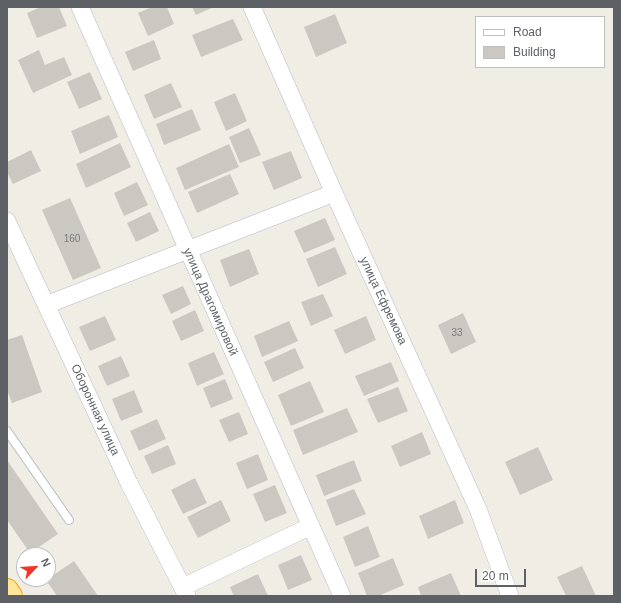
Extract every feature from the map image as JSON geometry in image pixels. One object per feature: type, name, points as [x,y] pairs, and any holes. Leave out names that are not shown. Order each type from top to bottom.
[{"type":"highway","points":[[7,590],[11,596]]},
{"type":"street","name":"улица Драгомировой","points":[[80,7],[342,596]]},
{"type":"street","name":"улица Ефремова","points":[[252,7],[334,193],[478,510],[510,596]]},
{"type":"street","points":[[46,305],[334,193]]},
{"type":"street","name":"Оборонная улица","points":[[7,221],[129,483],[185,592]]},
{"type":"street","points":[[185,592],[311,526]]},
{"type":"lane","points":[[7,431],[69,520]]},
{"type":"building","points":[[41,7],[59,7],[67,26],[37,38],[27,13]]},
{"type":"building","points":[[152,7],[167,7],[174,24],[148,36],[138,13]]},
{"type":"building","points":[[192,7],[214,7],[196,15]]},
{"type":"building","points":[[335,14],[347,43],[316,57],[304,27]]},
{"type":"building","points":[[233,19],[243,40],[201,57],[192,35]]},
{"type":"building","points":[[154,40],[161,59],[133,71],[125,52]]},
{"type":"building","points":[[39,50],[45,65],[64,57],[72,75],[33,93],[18,60]]},
{"type":"building","points":[[90,72],[102,99],[79,109],[67,82]]},
{"type":"building","points":[[171,83],[182,107],[154,119],[144,95]]},
{"type":"building","points":[[235,93],[247,121],[226,131],[214,102]]},
{"type":"building","points":[[192,109],[201,130],[164,145],[156,124]]},
{"type":"building","points":[[109,115],[118,137],[80,154],[71,131]]},
{"type":"building","points":[[249,128],[261,155],[240,163],[229,137]]},
{"type":"building","points":[[120,143],[131,167],[86,188],[76,164]]},
{"type":"building","points":[[229,144],[239,167],[185,190],[176,168]]},
{"type":"building","points":[[31,150],[41,171],[13,184],[7,172],[7,162]]},
{"type":"building","points":[[291,151],[302,178],[274,190],[262,162]]},
{"type":"building","points":[[230,174],[239,194],[197,213],[188,192]]},
{"type":"building","points":[[137,182],[148,205],[124,216],[114,193]]},
{"type":"building","points":[[70,198],[101,268],[73,280],[42,210]]},
{"type":"building","points":[[150,212],[159,231],[136,242],[127,223]]},
{"type":"building","points":[[325,218],[335,240],[304,253],[294,231]]},
{"type":"building","points":[[335,247],[347,274],[318,287],[306,259]]},
{"type":"building","points":[[249,249],[259,274],[230,287],[220,260]]},
{"type":"building","points":[[183,286],[191,304],[171,314],[162,295]]},
{"type":"building","points":[[323,294],[333,316],[311,326],[301,302]]},
{"type":"building","points":[[195,310],[204,331],[181,341],[172,321]]},
{"type":"building","points":[[463,313],[476,342],[451,354],[438,325]]},
{"type":"building","points":[[105,316],[116,340],[90,351],[79,327]]},
{"type":"building","points":[[366,316],[376,340],[345,354],[334,330]]},
{"type":"building","points":[[289,321],[298,341],[262,357],[254,336]]},
{"type":"building","points":[[22,335],[42,392],[12,403],[7,390],[7,340]]},
{"type":"building","points":[[295,348],[304,368],[273,382],[264,362]]},
{"type":"building","points":[[214,352],[224,374],[197,386],[188,363]]},
{"type":"building","points":[[121,356],[130,376],[107,386],[98,366]]},
{"type":"building","points":[[391,362],[399,381],[364,396],[355,376]]},
{"type":"building","points":[[225,379],[233,399],[211,408],[203,388]]},
{"type":"building","points":[[310,381],[324,412],[291,426],[278,395]]},
{"type":"building","points":[[398,387],[408,411],[378,423],[367,399]]},
{"type":"building","points":[[134,390],[143,412],[121,421],[112,399]]},
{"type":"building","points":[[347,408],[358,432],[303,455],[293,430]]},
{"type":"building","points":[[239,412],[248,434],[229,442],[219,420]]},
{"type":"building","points":[[157,419],[166,439],[139,451],[130,431]]},
{"type":"building","points":[[422,432],[431,454],[400,467],[391,446]]},
{"type":"building","points":[[168,445],[176,464],[152,474],[144,456]]},
{"type":"building","points":[[538,447],[553,480],[520,495],[505,462]]},
{"type":"building","points":[[258,454],[268,480],[247,489],[236,463]]},
{"type":"building","points":[[7,460],[58,534],[39,547],[26,547],[7,520]]},
{"type":"building","points":[[354,460],[362,481],[324,496],[316,475]]},
{"type":"building","points":[[195,478],[207,503],[183,514],[171,490]]},
{"type":"building","points":[[275,485],[287,513],[265,522],[253,494]]},
{"type":"building","points":[[354,489],[366,514],[336,526],[326,500]]},
{"type":"building","points":[[221,500],[231,521],[198,538],[187,517]]},
{"type":"building","points":[[455,500],[464,523],[428,539],[419,516]]},
{"type":"building","points":[[368,526],[380,557],[355,567],[343,537]]},
{"type":"building","points":[[301,555],[312,580],[288,590],[278,565]]},
{"type":"building","points":[[393,558],[404,585],[378,596],[367,596],[358,573]]},
{"type":"building","points":[[74,561],[98,596],[57,596],[51,587],[56,587],[56,573]]},
{"type":"building","points":[[582,566],[596,596],[566,596],[557,577]]},
{"type":"building","points":[[451,573],[461,596],[421,596],[418,587]]},
{"type":"building","points":[[258,574],[268,596],[234,596],[230,587]]}]
